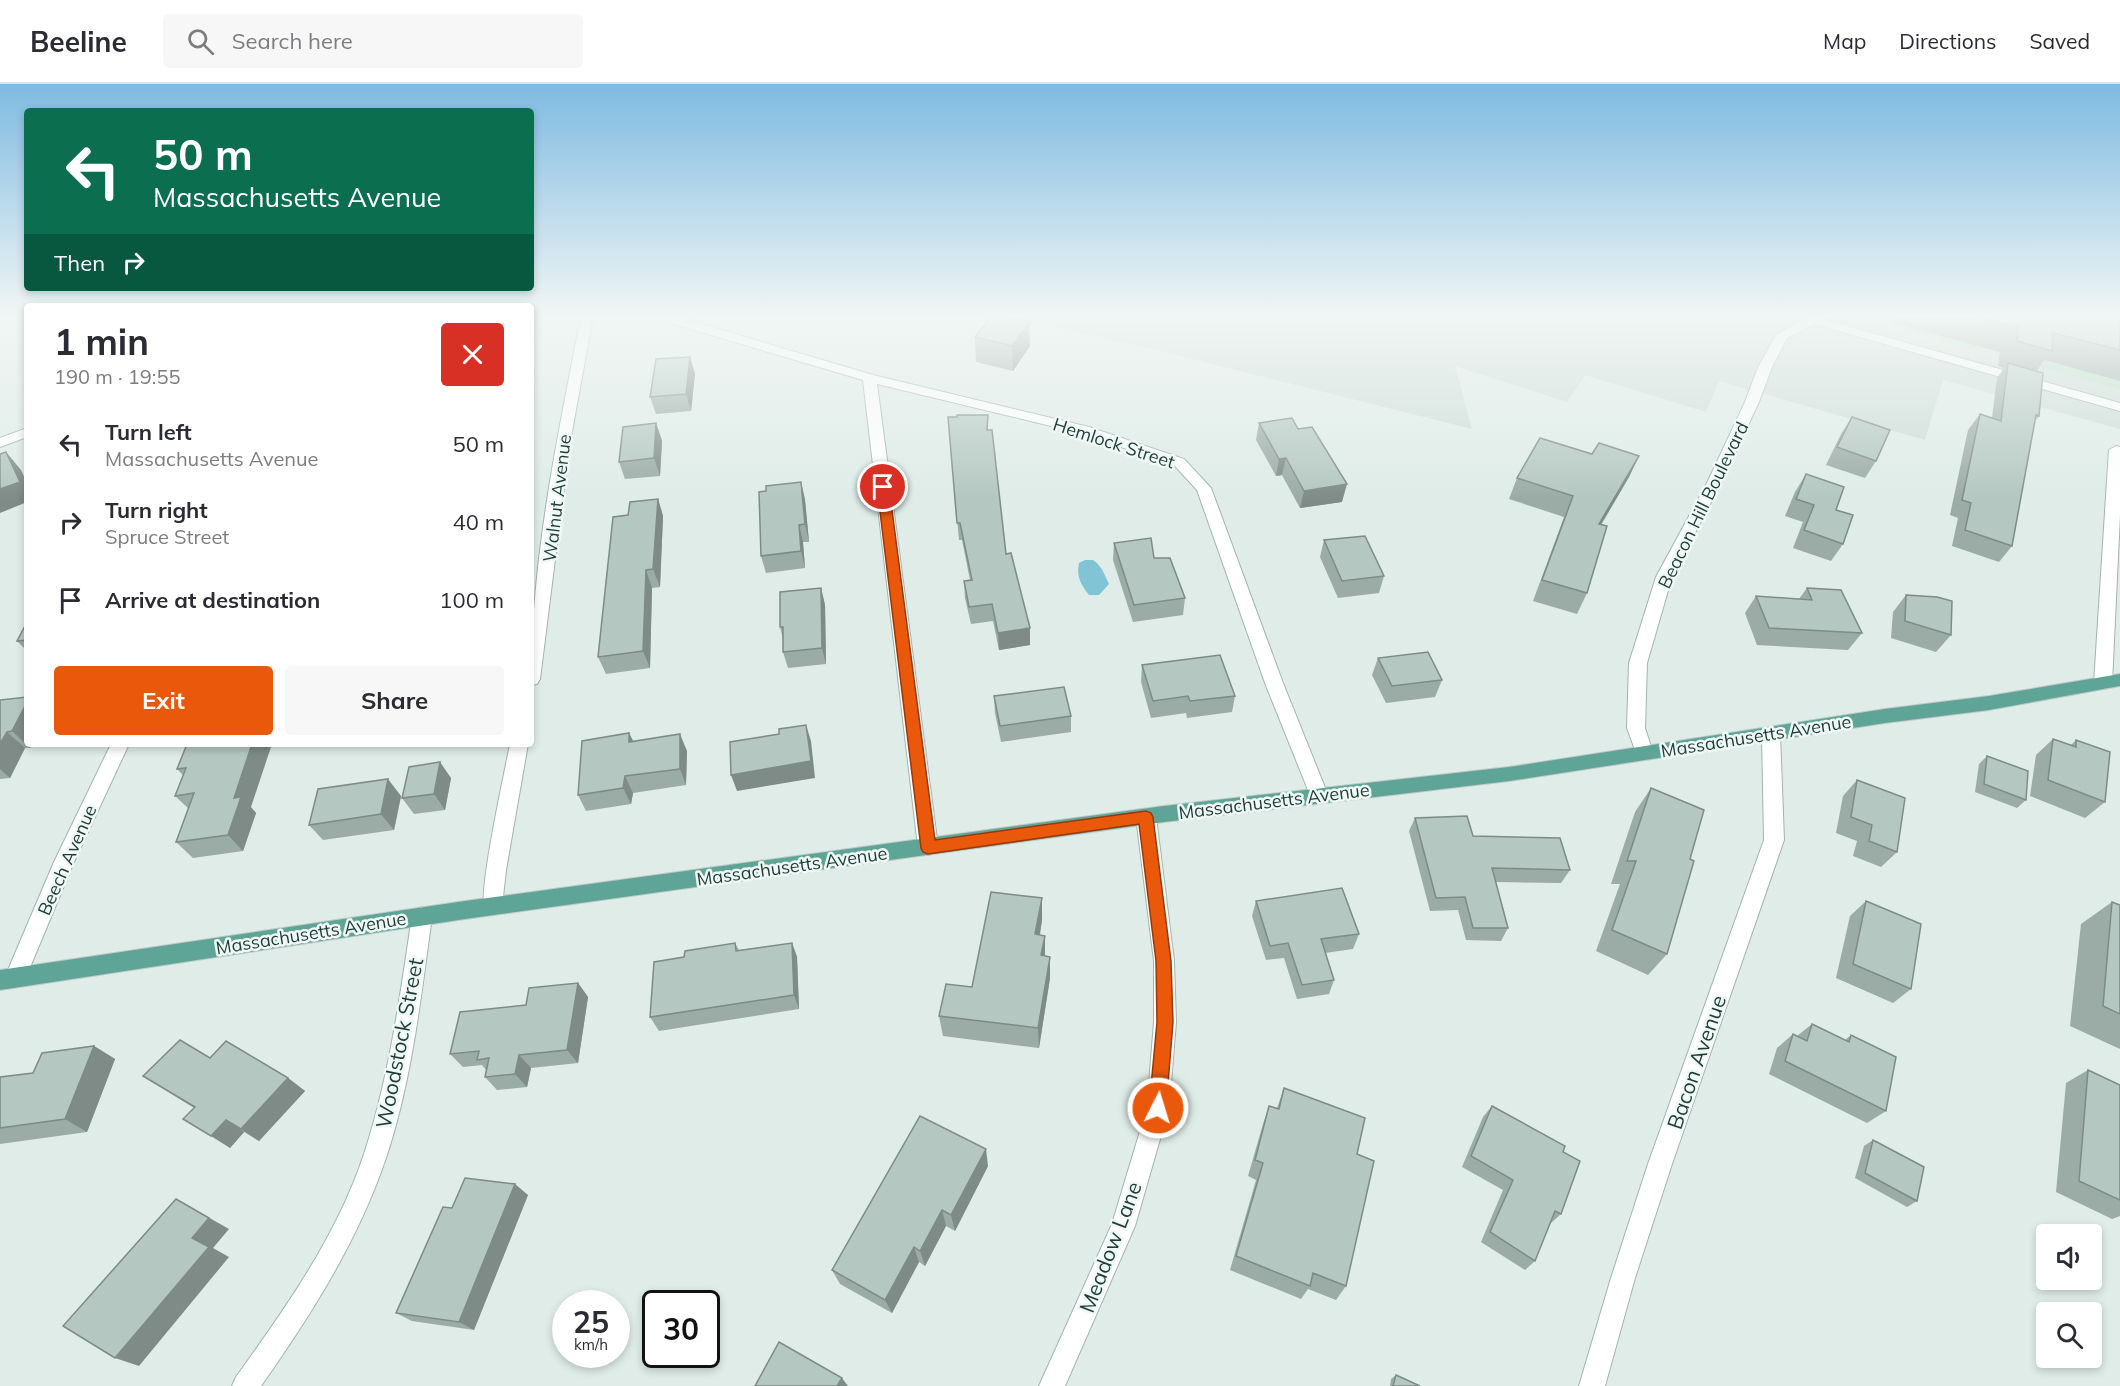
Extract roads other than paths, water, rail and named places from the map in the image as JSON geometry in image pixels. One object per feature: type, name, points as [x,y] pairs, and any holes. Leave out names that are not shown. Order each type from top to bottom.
[{"type":"main road","name":"Massachusetts Avenue","points":[[8,979],[492,906],[1146,817],[1509,774],[1989,703],[2111,682]]},
{"type":"street","name":"Walnut Avenue","points":[[534,662],[562,448],[575,378]]},
{"type":"street","name":"Hemlock Street","points":[[869,378],[1084,430],[1179,462],[1204,488],[1208,496],[1274,683],[1319,795]]},
{"type":"street","points":[[869,378],[928,848]]},
{"type":"street","name":"Beacon Hill Boulevard","points":[[1644,753],[1636,728],[1638,663],[1664,577],[1714,483],[1761,378]]},
{"type":"street","points":[[2022,378],[2120,406]]},
{"type":"street","points":[[0,442],[24,433]]},
{"type":"street","points":[[2111,682],[2116,450]]},
{"type":"street","name":"Bacon Avenue","points":[[1592,1386],[1659,1164],[1698,1061],[1727,970],[1774,840],[1771,734]]},
{"type":"street","name":"Beech Avenue","points":[[8,979],[119,747]]},
{"type":"street","points":[[492,906],[496,870],[518,747]]},
{"type":"street","name":"Meadow Lane","points":[[1052,1386],[1123,1226],[1158,1108],[1165,1022],[1164,961],[1146,817]]},
{"type":"street","name":"Woodstock Street","points":[[245,1386],[300,1307],[335,1245],[363,1186],[385,1124],[401,1056],[422,916]]},
{"type":"water","points":[[1085,560],[1096,562],[1109,584],[1099,595],[1089,595],[1080,580],[1079,563]]}]
